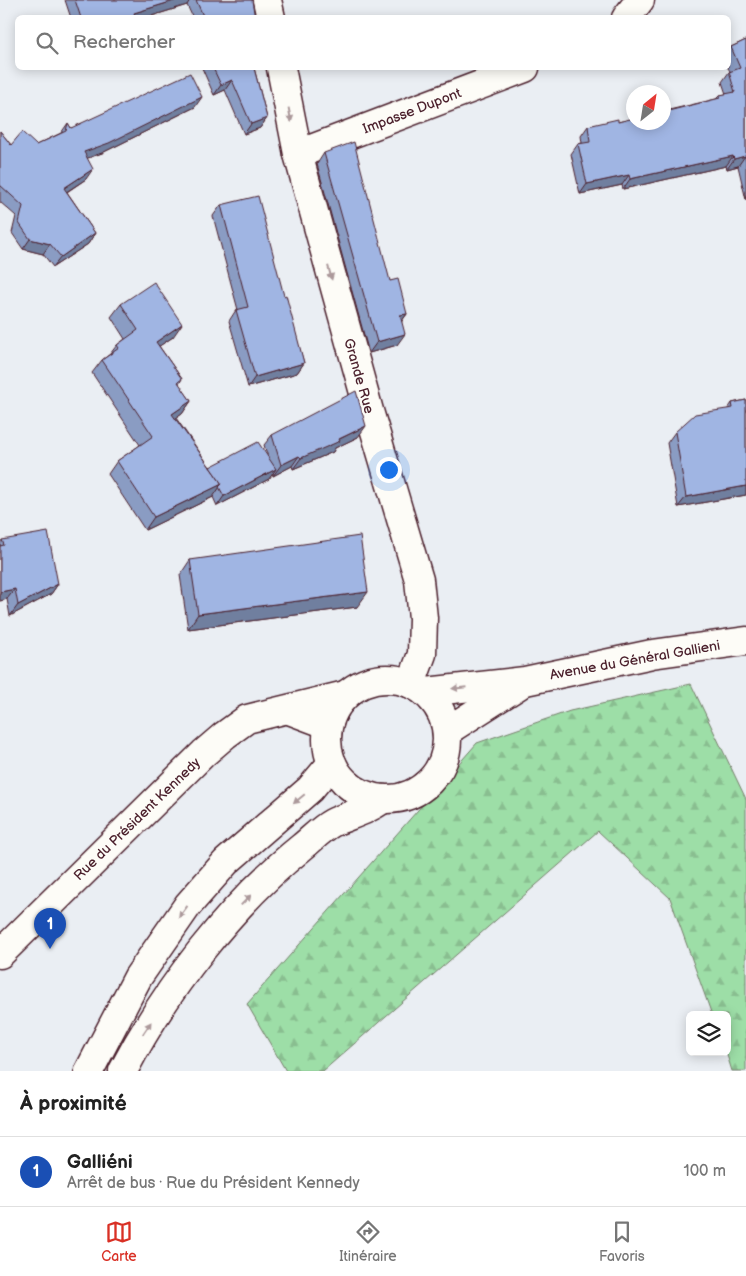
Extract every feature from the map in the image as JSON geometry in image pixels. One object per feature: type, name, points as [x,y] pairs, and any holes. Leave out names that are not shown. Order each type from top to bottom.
[{"type":"street","points":[[267,0],[270,15]]},
{"type":"street","points":[[628,15],[640,0]]},
{"type":"street","name":"Grande Rue","points":[[280,70],[298,154],[369,411],[419,580],[423,618],[422,654],[418,688]]},
{"type":"street","name":"Impasse Dupont","points":[[298,154],[521,70]]},
{"type":"street","name":"Avenue du Général Gallieni","points":[[418,688],[525,681],[652,654],[746,641]]},
{"type":"street","points":[[383,678],[397,680],[418,688],[436,703],[443,716],[447,731],[446,752],[438,772],[423,787],[404,796],[383,799],[362,794],[344,781],[332,763],[326,739],[334,710],[345,695],[357,686],[370,681],[383,678]]},
{"type":"street","name":"Avenue du Général Gallieni","points":[[447,731],[525,681]]},
{"type":"street","name":"Rue du Président Kennedy","points":[[0,954],[224,735],[248,719],[345,695]]},
{"type":"street","points":[[289,710],[321,722],[328,727]]},
{"type":"street","points":[[89,1071],[138,977],[188,905],[226,862],[310,789],[332,763]]},
{"type":"street","points":[[123,1071],[139,1039],[162,1005],[194,961],[239,906],[279,866],[331,824],[364,810],[383,799]]},
{"type":"green space","points":[[691,684],[746,799],[746,1071],[732,1071],[727,1056],[731,1056],[731,1011],[711,1011],[670,898],[598,831],[323,1071],[286,1071],[247,1004],[477,743],[570,711]]},
{"type":"building","points":[[75,0],[177,0],[134,13],[135,15],[80,15]]},
{"type":"building","points":[[196,0],[252,0],[254,15],[203,15]]},
{"type":"building","points":[[746,40],[746,160],[745,156],[734,159],[733,156],[630,179],[629,175],[587,184],[578,144],[590,142],[588,126],[618,119],[618,122],[626,120],[626,130],[671,130],[671,110],[720,98],[720,95],[735,92],[729,72],[740,68],[731,47]]},
{"type":"building","points":[[214,70],[255,70],[267,118],[251,124],[232,80],[221,85]]},
{"type":"building","points":[[190,73],[202,97],[109,143],[84,152],[93,169],[64,188],[95,233],[61,257],[50,244],[30,239],[19,223],[23,206],[0,185],[0,131],[11,145],[22,132],[36,145],[66,131],[68,123],[71,128]]},
{"type":"building","points":[[354,142],[390,281],[398,279],[407,314],[400,315],[405,334],[377,342],[324,153]]},
{"type":"building","points":[[258,196],[304,363],[255,377],[236,310],[248,307],[221,205]]},
{"type":"building","points":[[154,282],[182,324],[156,342],[182,379],[178,382],[191,401],[172,414],[222,484],[154,517],[117,461],[153,436],[102,360],[119,348],[117,345],[138,330],[121,304]]},
{"type":"building","points":[[356,391],[366,426],[339,439],[340,441],[301,458],[299,456],[281,465],[272,435]]},
{"type":"building","points":[[746,400],[746,486],[686,497],[675,432],[695,414],[733,408],[732,403]]},
{"type":"building","points":[[258,442],[276,469],[224,496],[219,487],[222,484],[210,467]]},
{"type":"building","points":[[48,532],[58,584],[18,605],[15,589],[0,592],[0,546],[4,545],[2,540]]},
{"type":"building","points":[[360,536],[368,592],[198,614],[190,560]]},
{"type":"place","name":"Galliéni","points":[[50,949]]}]
